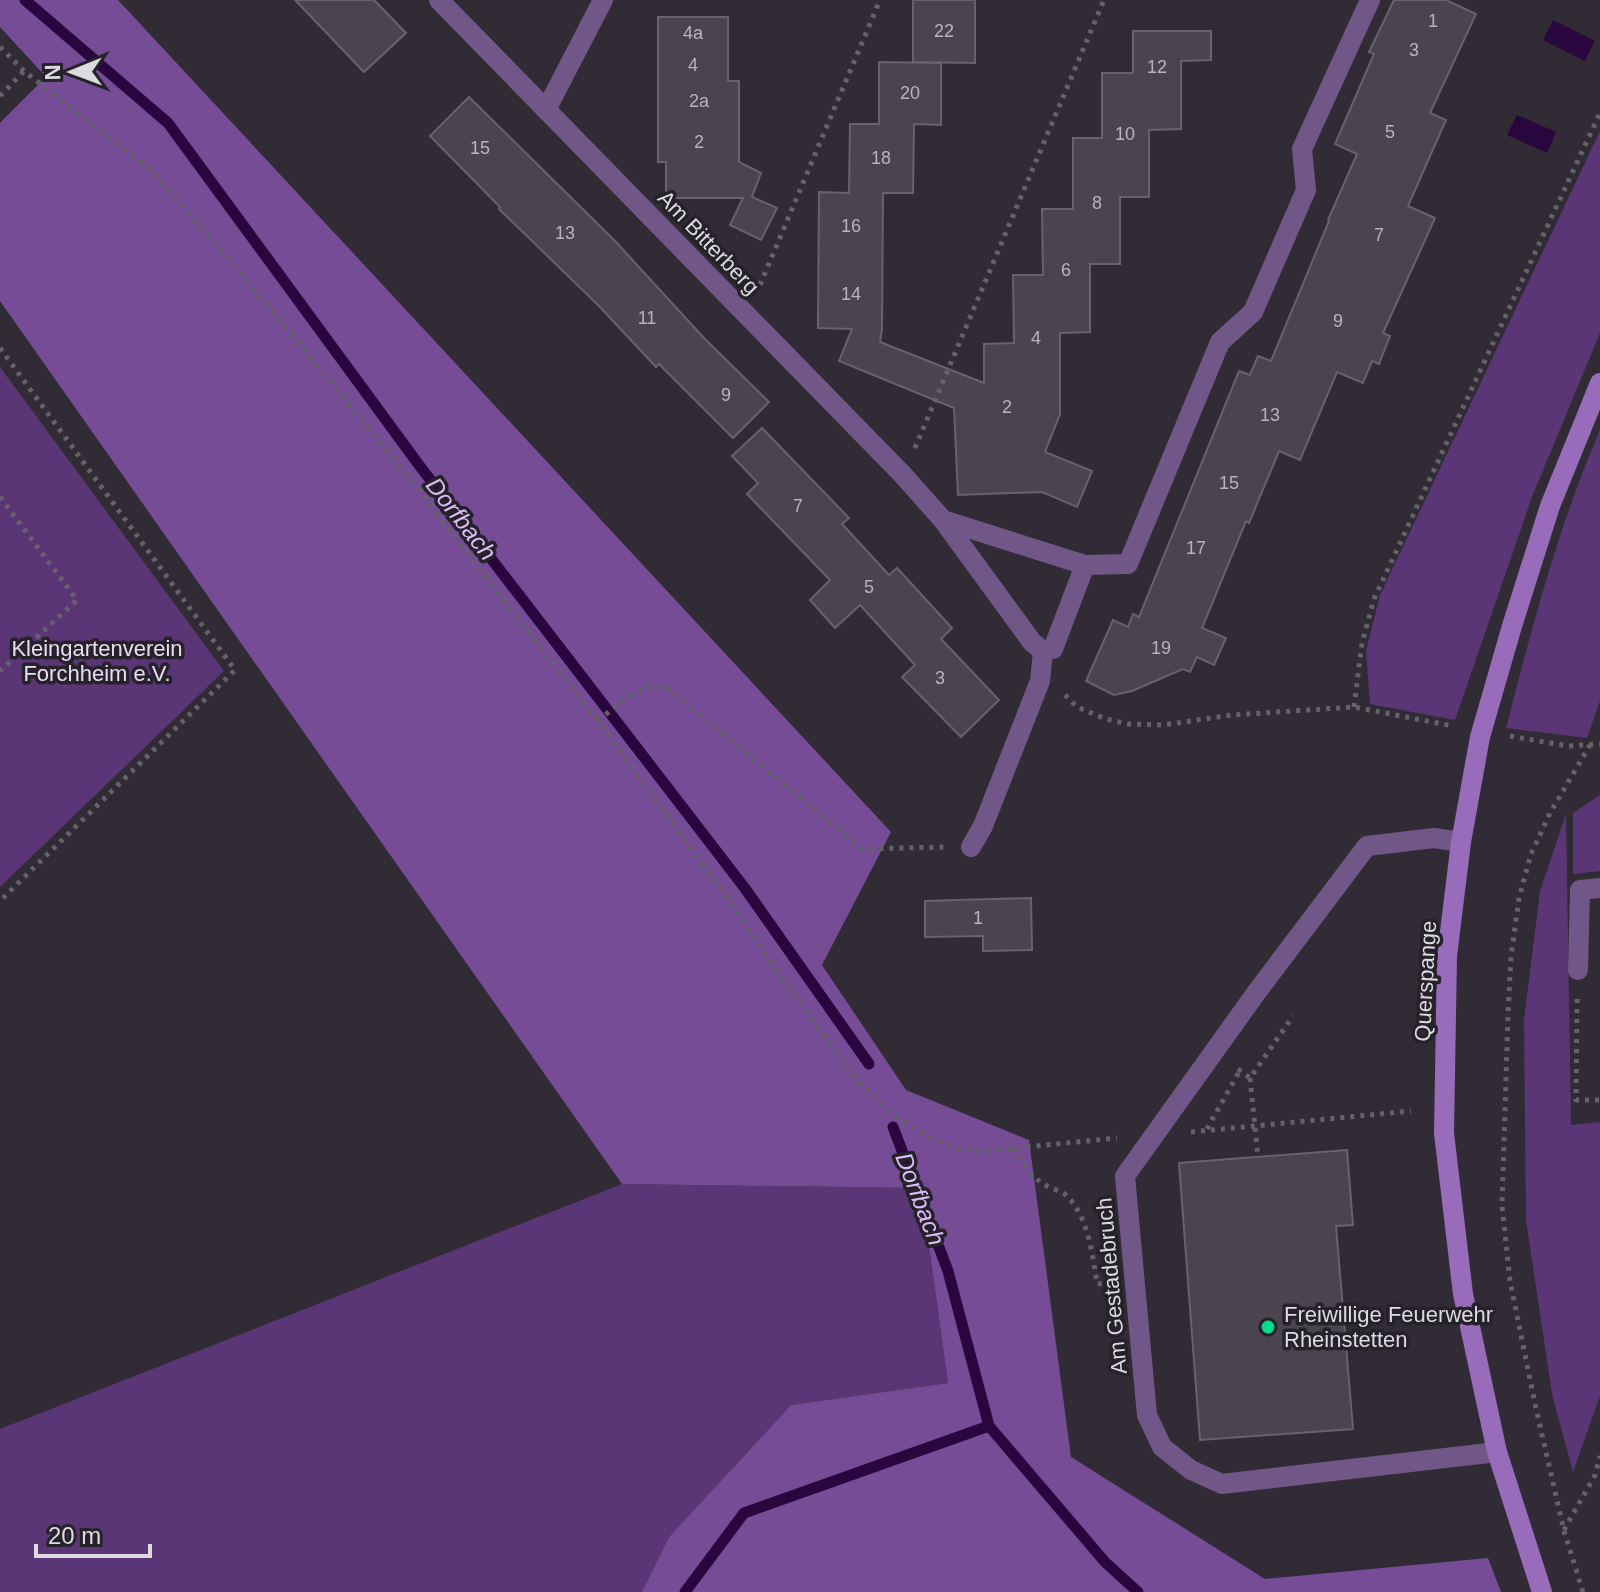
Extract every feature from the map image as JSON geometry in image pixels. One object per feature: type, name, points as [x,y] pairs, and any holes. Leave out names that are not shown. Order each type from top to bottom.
[{"type":"main road","name":"Querspange","points":[[1542,1592],[1497,1452],[1463,1294],[1444,1133],[1447,956],[1461,842],[1480,737],[1550,506],[1600,383]]},
{"type":"street","name":"Am Bitterberg","points":[[439,0],[903,475],[943,520],[1032,642],[1043,651]]},
{"type":"street","points":[[546,110],[603,0]]},
{"type":"street","points":[[943,520],[1085,565],[1128,564],[1220,342],[1253,312],[1306,190],[1302,149],[1370,0]]},
{"type":"street","points":[[971,847],[983,826],[1040,681],[1043,651],[1053,649],[1085,565]]},
{"type":"street","name":"Am Gestadebruch","points":[[1461,842],[1434,838],[1367,846],[1125,1176],[1147,1415],[1162,1447],[1191,1470],[1222,1484],[1497,1452]]},
{"type":"street","points":[[1578,970],[1580,890],[1600,888]]},
{"type":"path","points":[[747,316],[880,0]]},
{"type":"path","points":[[903,475],[1104,0]]},
{"type":"path","points":[[0,47],[24,71],[151,170],[234,265],[383,445],[601,718],[856,1079],[893,1115],[931,1138],[958,1149],[986,1151],[1123,1138]]},
{"type":"path","points":[[0,96],[24,71]]},
{"type":"path","points":[[1354,707],[1362,643],[1374,599],[1600,113]]},
{"type":"path","points":[[0,348],[235,670],[0,901]]},
{"type":"path","points":[[0,497],[77,600],[0,671]]},
{"type":"path","points":[[1043,651],[1057,687],[1077,707],[1128,724],[1163,725],[1232,715],[1354,707],[1400,717]]},
{"type":"path","points":[[601,718],[624,699],[648,687],[667,688],[863,849],[971,847]]},
{"type":"path","points":[[1568,746],[1600,744]]},
{"type":"path","points":[[1583,1592],[1564,1531],[1510,1281],[1502,1206],[1511,957],[1519,898],[1531,854],[1550,813],[1590,745]]},
{"type":"path","points":[[1578,970],[1576,1100],[1600,1100]]},
{"type":"path","points":[[1258,1157],[1250,1078],[1293,1016]]},
{"type":"path","points":[[1213,1052],[1250,1078]]},
{"type":"path","points":[[1206,1130],[1240,1070]]},
{"type":"path","points":[[1179,1133],[1411,1111]]},
{"type":"path","points":[[1012,1148],[1031,1175],[1067,1195],[1090,1240],[1097,1284],[1135,1281]]},
{"type":"path","points":[[1564,1531],[1595,1475],[1600,1456]]},
{"type":"green space","points":[[1600,131],[1600,333],[1532,497],[1455,720],[1370,704],[1366,651],[1380,595]]},
{"type":"green space","name":"Kleingartenverein Forchheim e.V.","points":[[0,367],[224,671],[0,887]]},
{"type":"green space","points":[[1600,430],[1600,701],[1587,738],[1506,728],[1559,540]]},
{"type":"green space","points":[[1600,795],[1600,871],[1573,874],[1573,813]]},
{"type":"green space","points":[[1566,814],[1571,1125],[1600,1122],[1600,1396],[1573,1472],[1552,1394],[1526,1220],[1524,1020],[1540,891]]},
{"type":"green space","points":[[622,1184],[921,1188],[948,1383],[791,1405],[669,1537],[642,1592],[0,1592],[0,1429]]},
{"type":"shaded area","points":[[0,0],[118,0],[891,832],[822,965],[906,1090],[1029,1140],[1071,1457],[1265,1579],[1488,1558],[1501,1592],[642,1592],[669,1537],[791,1405],[948,1383],[921,1188],[622,1184],[0,301],[0,123],[46,77],[0,27]]},
{"type":"shaded area","points":[[1553,20],[1595,41],[1585,61],[1543,40]]},
{"type":"shaded area","points":[[1517,115],[1556,132],[1547,153],[1507,135]]},
{"type":"building","points":[[295,0],[374,0],[406,33],[364,72]]},
{"type":"building","points":[[913,0],[975,0],[975,63],[913,62]]},
{"type":"building","points":[[1394,0],[1446,0],[1476,14],[1430,113],[1446,120],[1408,206],[1435,218],[1383,333],[1390,336],[1379,364],[1372,361],[1363,383],[1337,372],[1300,460],[1279,451],[1202,628],[1226,638],[1214,665],[1197,657],[1190,672],[1183,669],[1132,691],[1114,695],[1086,681],[1113,620],[1128,627],[1133,614],[1139,617],[1239,371],[1250,375],[1258,356],[1271,361],[1357,154],[1335,144],[1374,54],[1369,52]]},
{"type":"building","points":[[658,17],[728,17],[728,81],[739,81],[739,162],[761,173],[752,197],[777,208],[761,240],[730,225],[743,198],[666,198],[666,162],[658,162]]},
{"type":"building","points":[[1133,31],[1211,31],[1211,60],[1181,61],[1181,129],[1149,130],[1149,197],[1120,197],[1120,264],[1090,264],[1090,332],[1060,333],[1060,414],[1045,452],[1092,471],[1077,507],[1042,492],[958,495],[954,408],[839,361],[852,329],[818,328],[819,192],[849,193],[850,124],[879,124],[879,62],[941,63],[941,125],[914,124],[913,193],[883,193],[880,342],[984,383],[984,344],[1014,343],[1013,275],[1043,275],[1042,209],[1073,209],[1073,138],[1102,138],[1102,73],[1133,73]]},
{"type":"building","points":[[469,97],[616,242],[703,337],[769,402],[733,438],[659,364],[656,367],[430,136]]},
{"type":"building","points":[[762,428],[849,518],[842,524],[889,575],[897,568],[952,628],[941,639],[999,700],[961,737],[902,677],[915,665],[860,605],[835,628],[810,600],[830,580],[747,494],[758,483],[732,456]]},
{"type":"building","points":[[1031,898],[1032,950],[983,951],[983,936],[925,937],[925,901]]},
{"type":"building","name":"Freiwillige Feuerwehr Rheinstetten","points":[[1347,1150],[1353,1225],[1336,1226],[1353,1429],[1200,1440],[1179,1163]]},
{"type":"waterway","name":"Dorfbach","points":[[25,0],[168,123],[419,465],[744,887],[869,1064]]},
{"type":"waterway","points":[[893,1127],[948,1271],[989,1426],[1105,1562],[1138,1592]]},
{"type":"waterway","points":[[685,1592],[744,1513],[989,1426]]},
{"type":"place","name":"Freiwillige Feuerwehr Rheinstetten","points":[[1268,1327]]}]
